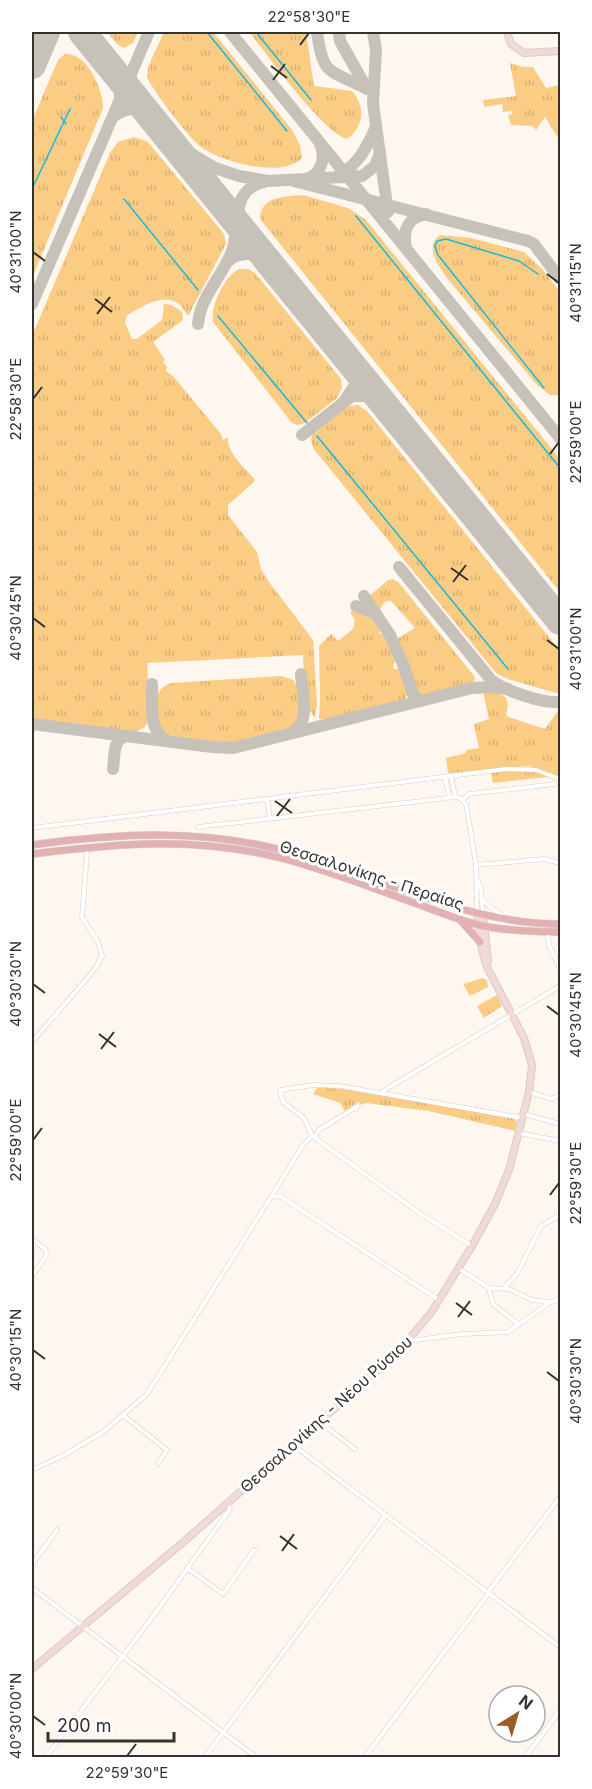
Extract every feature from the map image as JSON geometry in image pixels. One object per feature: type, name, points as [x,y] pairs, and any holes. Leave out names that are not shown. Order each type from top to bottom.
[{"type":"main road","points":[[507,32],[511,44],[521,52],[530,54],[558,51]]},
{"type":"main road","name":"Θεσσαλονίκης - Περαίας","points":[[32,845],[99,837],[156,834],[239,840],[315,859],[480,914],[517,921],[561,924]]},
{"type":"main road","name":"Θεσσαλονίκης - Περαίας","points":[[32,854],[111,844],[140,843],[178,843],[228,848],[259,853],[309,866],[481,925],[561,932]]},
{"type":"main road","name":"Θεσσαλονίκης - Νέου Ρύσιου","points":[[480,914],[489,970]]},
{"type":"main road","points":[[458,918],[480,942]]},
{"type":"main road","name":"Θεσσαλονίκης - Νέου Ρύσιου","points":[[32,1668],[228,1503],[293,1445],[408,1341],[440,1300],[500,1193],[512,1161],[523,1118],[532,1065],[531,1057],[512,1015],[489,970],[480,942],[481,925]]},
{"type":"street","points":[[32,828],[522,768],[536,770],[561,779]]},
{"type":"street","points":[[451,776],[456,797]]},
{"type":"street","points":[[445,777],[449,796]]},
{"type":"street","points":[[462,800],[470,794],[555,784]]},
{"type":"street","points":[[198,827],[449,796],[456,797],[466,804],[481,898],[480,914]]},
{"type":"street","points":[[267,799],[270,818]]},
{"type":"street","points":[[32,1042],[95,969],[102,956],[98,942],[81,917],[87,853]]},
{"type":"street","points":[[476,865],[544,859],[561,863]]},
{"type":"street","points":[[477,881],[475,892],[480,914]]},
{"type":"street","points":[[481,898],[497,913],[517,921]]},
{"type":"street","points":[[547,932],[549,945],[561,969]]},
{"type":"street","points":[[382,1092],[561,986]]},
{"type":"street","points":[[472,1246],[421,1214],[314,1136],[304,1118],[283,1102],[280,1090],[318,1084],[382,1092],[561,1124]]},
{"type":"street","points":[[529,1090],[551,1099],[561,1095]]},
{"type":"street","points":[[32,1470],[84,1444],[124,1416],[142,1399],[158,1379],[271,1197],[276,1194],[305,1142],[319,1130],[358,1106]]},
{"type":"street","points":[[519,1131],[561,1141]]},
{"type":"street","points":[[276,1194],[440,1300]]},
{"type":"street","points":[[504,1288],[517,1274],[541,1226],[561,1215]]},
{"type":"street","points":[[32,1239],[45,1249],[47,1255],[32,1276]]},
{"type":"street","points":[[459,1268],[489,1288],[513,1290],[538,1302],[558,1299]]},
{"type":"street","points":[[489,1288],[493,1304],[519,1325]]},
{"type":"street","points":[[408,1341],[462,1334],[508,1332],[542,1307],[558,1299]]},
{"type":"street","points":[[124,1416],[167,1450],[158,1464]]},
{"type":"street","points":[[319,1421],[355,1449]]},
{"type":"street","points":[[293,1445],[561,1647]]},
{"type":"street","points":[[364,1758],[561,1497]]},
{"type":"street","points":[[45,1758],[230,1509],[231,1505],[228,1503]]},
{"type":"street","points":[[204,1758],[386,1515]]},
{"type":"street","points":[[32,1563],[57,1530]]},
{"type":"street","points":[[187,1568],[224,1594],[254,1550]]},
{"type":"street","points":[[32,1588],[256,1758]]},
{"type":"street","points":[[525,1758],[561,1710]]},
{"type":"green space","points":[[107,32],[138,32],[133,43],[124,48],[118,45]]},
{"type":"green space","points":[[164,32],[213,32],[292,130],[300,145],[302,158],[293,164],[267,168],[237,163],[201,147],[163,103],[147,77],[148,67]]},
{"type":"green space","points":[[249,32],[306,32],[314,86],[352,91],[357,97],[361,116],[360,123],[353,134],[347,139],[324,123],[296,92]]},
{"type":"green space","points":[[65,54],[73,55],[87,65],[97,82],[103,108],[32,278],[32,121],[58,60]]},
{"type":"green space","points":[[510,63],[533,67],[546,88],[560,85],[560,141],[545,117],[536,130],[533,126],[511,125],[508,115],[512,114],[512,111],[503,112],[502,104],[484,107],[483,100],[516,96]]},
{"type":"green space","points":[[134,137],[148,142],[224,234],[226,244],[188,316],[179,304],[159,300],[127,315],[125,323],[132,339],[137,339],[162,320],[164,304],[172,305],[182,312],[183,320],[153,342],[165,360],[163,362],[167,367],[166,371],[173,376],[221,434],[223,440],[228,437],[233,453],[254,478],[254,482],[228,505],[228,515],[257,552],[261,569],[269,582],[313,640],[317,704],[315,718],[306,705],[303,655],[147,663],[150,716],[145,727],[134,733],[32,720],[32,336],[110,153],[118,142]]},
{"type":"green space","points":[[303,195],[348,208],[366,220],[560,459],[560,592],[260,219],[261,211],[269,202],[282,197]]},
{"type":"green space","points":[[440,235],[471,238],[524,252],[543,270],[560,292],[560,395],[550,395],[537,385],[446,277],[436,261],[433,250],[435,240]]},
{"type":"green space","points":[[239,269],[248,269],[255,273],[341,379],[342,388],[337,398],[305,423],[297,425],[292,423],[213,322],[219,292],[228,278]]},
{"type":"green space","points":[[358,405],[367,411],[560,651],[560,693],[508,679],[496,673],[313,448],[311,438],[313,434],[348,406]]},
{"type":"green space","points":[[393,579],[399,583],[474,676],[475,679],[471,685],[418,698],[415,695],[395,640],[415,628],[391,601],[385,602],[378,612],[368,597],[388,580]]},
{"type":"green space","points":[[350,612],[372,615],[382,628],[380,634],[387,635],[398,658],[393,665],[394,669],[401,669],[406,680],[407,697],[405,701],[329,720],[319,719],[319,646],[331,634],[338,641],[353,629],[355,620]]},
{"type":"green space","points":[[281,676],[293,680],[298,688],[300,699],[299,720],[288,731],[226,744],[172,738],[159,727],[155,709],[156,700],[164,686],[172,683]]},
{"type":"green space","points":[[483,692],[501,694],[506,699],[508,705],[506,716],[545,729],[560,708],[560,777],[529,766],[448,773],[446,758],[466,753],[466,750],[479,748],[474,724],[489,719]]},
{"type":"green space","points":[[524,769],[540,773],[560,782],[548,777],[493,783],[491,772]]},
{"type":"green space","points":[[483,978],[487,980],[488,987],[470,996],[463,984]]},
{"type":"green space","points":[[497,995],[502,1006],[484,1018],[477,1006]]},
{"type":"green space","points":[[318,1087],[353,1090],[512,1117],[517,1122],[515,1131],[429,1111],[366,1103],[362,1105],[358,1102],[345,1111],[340,1103],[313,1094]]},
{"type":"waterway","points":[[207,32],[287,131]]},
{"type":"waterway","points":[[256,32],[311,100]]},
{"type":"waterway","points":[[32,189],[70,109]]},
{"type":"waterway","points":[[61,117],[66,124]]},
{"type":"waterway","points":[[124,199],[198,290]]},
{"type":"waterway","points":[[356,216],[560,468]]},
{"type":"waterway","points":[[538,274],[519,261],[446,239],[437,241],[435,246],[438,255],[544,388]]},
{"type":"waterway","points":[[218,316],[307,423]]},
{"type":"waterway","points":[[317,436],[508,669]]},
{"type":"taxiway","points":[[32,304],[149,32]]},
{"type":"taxiway","points":[[230,32],[560,438]]},
{"type":"taxiway","points":[[317,32],[325,65],[336,74],[367,89]]},
{"type":"taxiway","points":[[339,32],[340,41],[367,89]]},
{"type":"taxiway","points":[[373,32],[376,50],[373,104],[388,212]]},
{"type":"taxiway","points":[[114,72],[120,86],[120,96]]},
{"type":"taxiway","points":[[131,76],[135,97]]},
{"type":"taxiway","points":[[113,117],[122,111],[131,109],[150,115]]},
{"type":"taxiway","points":[[339,175],[357,160],[366,148],[376,127]]},
{"type":"taxiway","points":[[165,134],[183,149],[215,168],[239,176],[268,181],[362,176],[375,166],[380,153]]},
{"type":"taxiway","points":[[307,179],[316,173],[321,164],[323,155],[320,144]]},
{"type":"taxiway","points":[[294,181],[528,241],[534,244],[560,279]]},
{"type":"taxiway","points":[[241,226],[239,211],[242,198],[251,188],[264,182]]},
{"type":"taxiway","points":[[406,248],[405,236],[408,226],[415,218],[426,214]]},
{"type":"taxiway","points":[[198,324],[207,296],[234,245],[235,231],[232,216]]},
{"type":"taxiway","points":[[227,262],[242,254],[269,262]]},
{"type":"taxiway","points":[[345,400],[355,385],[356,369]]},
{"type":"taxiway","points":[[302,435],[352,396],[370,396],[385,404]]},
{"type":"taxiway","points":[[399,567],[492,681],[525,696],[560,702]]},
{"type":"taxiway","points":[[364,596],[390,635],[414,697],[421,701]]},
{"type":"taxiway","points":[[356,606],[375,613]]},
{"type":"taxiway","points":[[293,732],[299,727],[304,714],[301,674]]},
{"type":"taxiway","points":[[152,684],[153,723],[156,730],[166,740]]},
{"type":"taxiway","points":[[32,724],[233,748],[472,688],[508,689]]},
{"type":"taxiway","points":[[113,769],[116,745],[126,736]]},
{"type":"runway","points":[[32,65],[46,32]]},
{"type":"runway","points":[[82,32],[560,621]]}]
